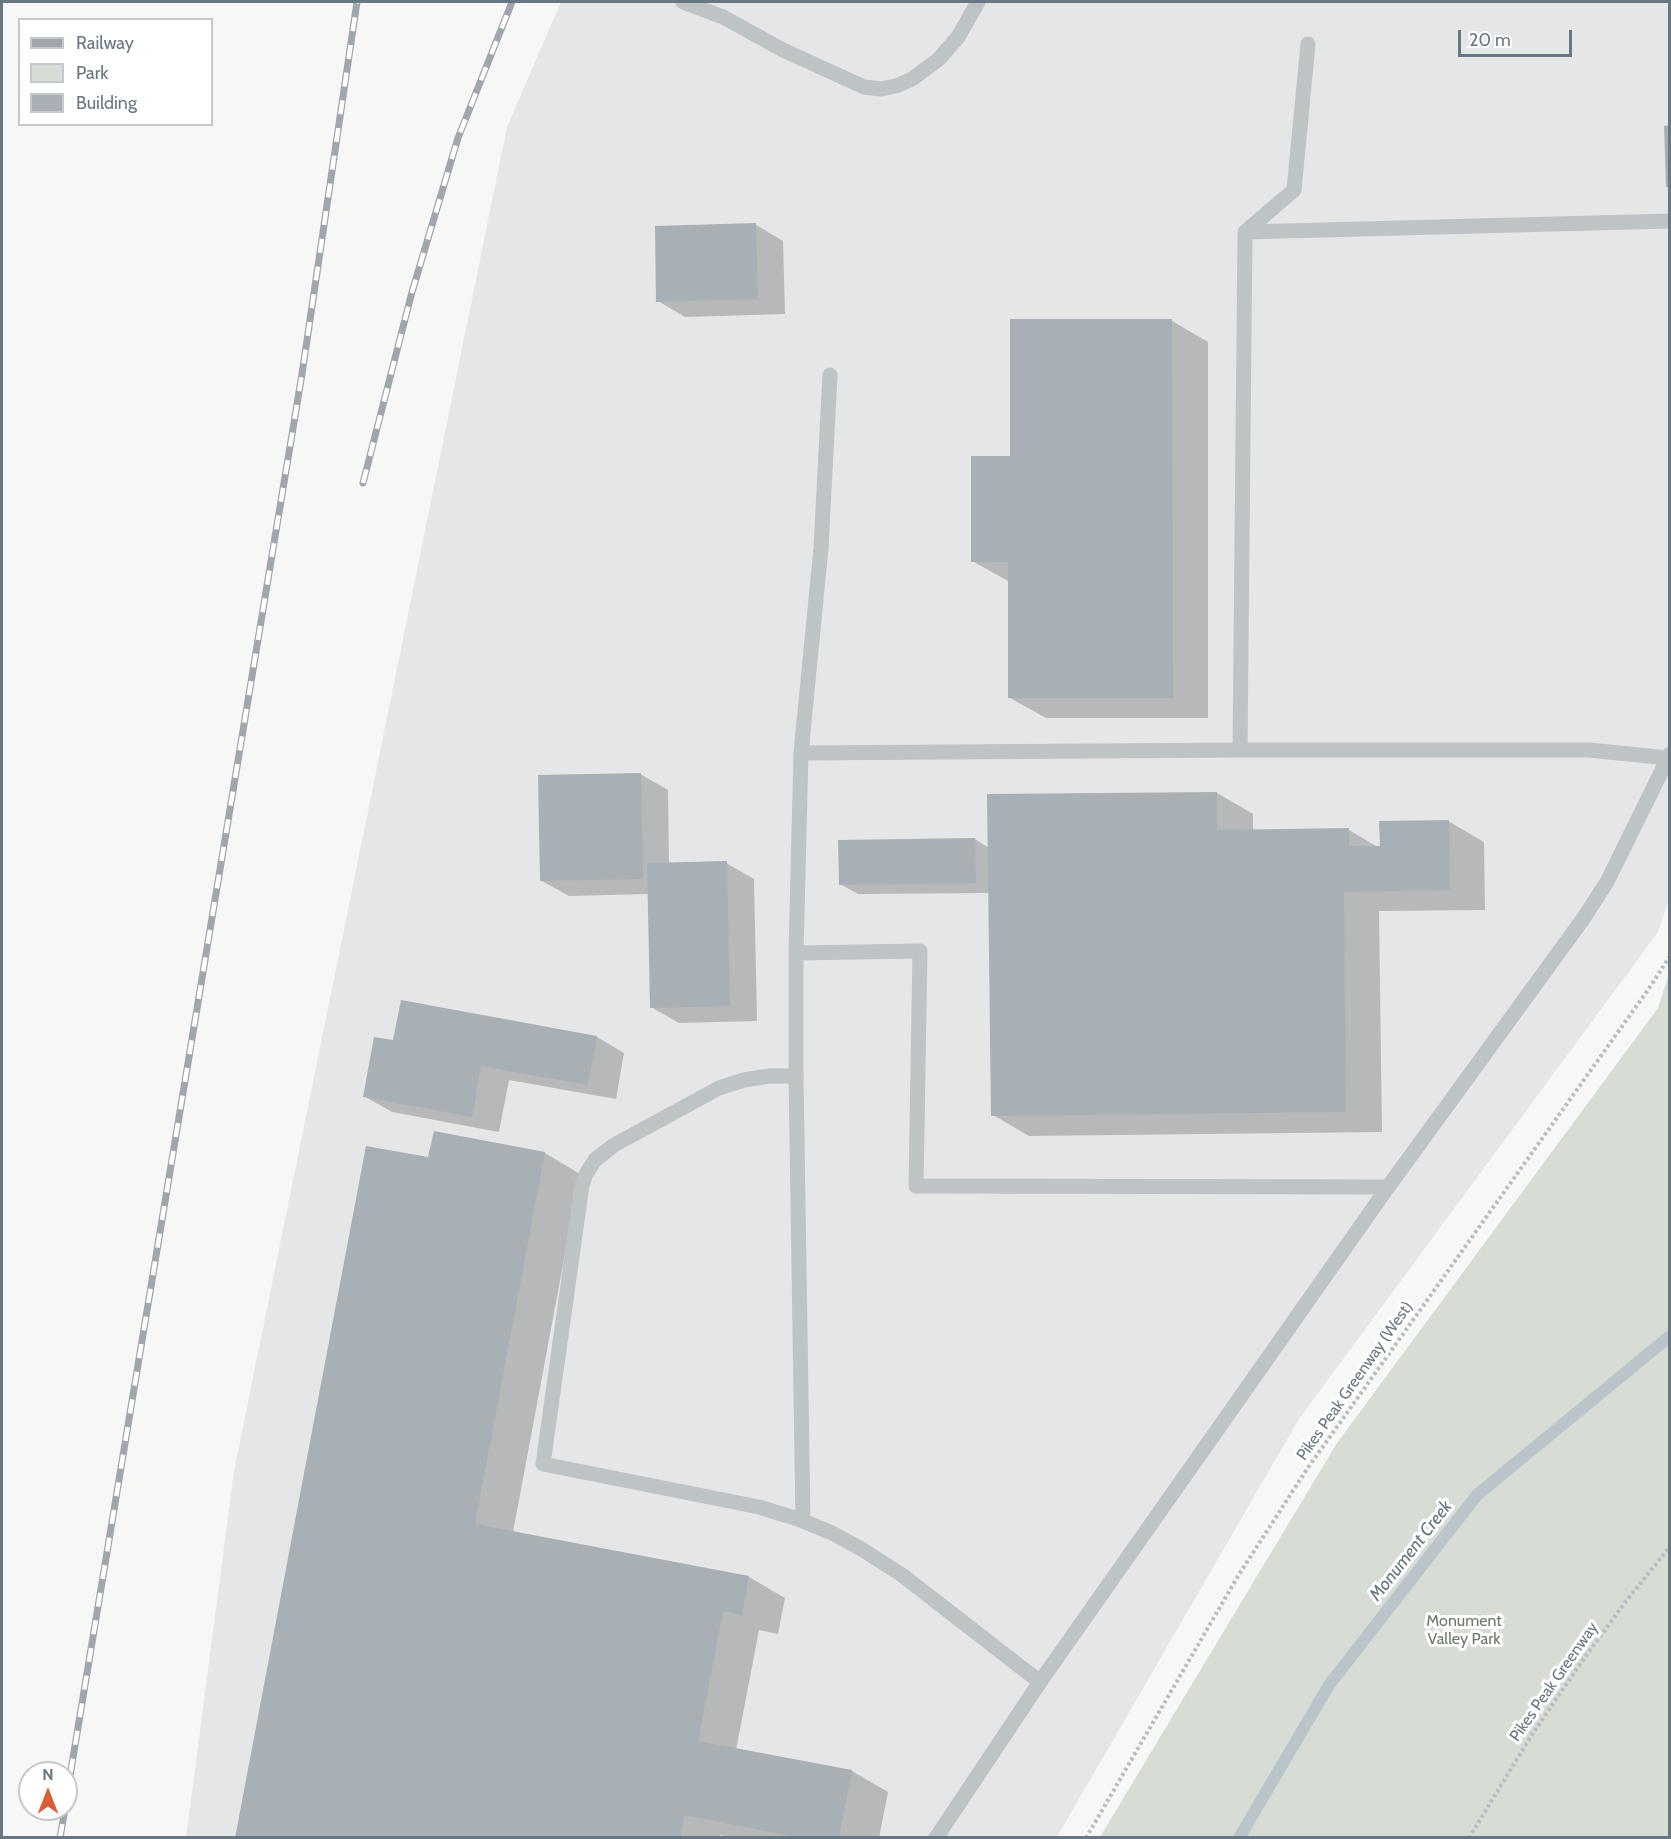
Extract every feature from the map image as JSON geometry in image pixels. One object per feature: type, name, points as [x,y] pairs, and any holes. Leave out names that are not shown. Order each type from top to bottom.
[{"type":"lane","points":[[683,2],[723,17],[783,50],[864,87],[880,89],[912,80],[939,59],[958,37],[978,2]]},
{"type":"lane","points":[[1240,750],[1245,232],[1294,190],[1308,44]]},
{"type":"lane","points":[[1245,232],[1670,221]]},
{"type":"lane","points":[[803,1521],[796,953],[801,753],[821,548],[830,375]]},
{"type":"lane","points":[[801,753],[1589,750],[1669,756],[1607,882],[1584,919],[1388,1187],[1040,1682],[936,1838]]},
{"type":"lane","points":[[796,953],[920,951],[916,1186],[1388,1187]]},
{"type":"lane","points":[[796,1076],[769,1076],[744,1080],[719,1088],[614,1144],[595,1160],[582,1185],[543,1464],[759,1507],[803,1521],[863,1550],[902,1575],[1040,1682]]},
{"type":"path","name":"Pikes Peak Greenway (West)","points":[[1086,1838],[1238,1575],[1307,1469],[1670,956]]},
{"type":"path","name":"Pikes Peak Greenway","points":[[1469,1838],[1531,1736],[1570,1679],[1626,1601],[1670,1547]]},
{"type":"shaded area","points":[[561,2],[1669,2],[1669,899],[1658,932],[1299,1419],[1057,1837],[186,1838],[234,1471],[507,127]]},
{"type":"green space","name":"Monument Valley Park","points":[[1669,974],[1669,1837],[1100,1837],[1337,1443],[1658,1008]]},
{"type":"building","points":[[1670,125],[1670,187],[1666,187],[1664,126]]},
{"type":"building","points":[[756,223],[758,299],[656,302],[655,226]]},
{"type":"building","points":[[1010,319],[1172,319],[1173,698],[1008,698],[1008,562],[971,562],[971,456],[1010,456]]},
{"type":"building","points":[[641,773],[643,879],[540,881],[538,775]]},
{"type":"building","points":[[1217,792],[1217,830],[1349,828],[1349,846],[1380,846],[1379,821],[1449,820],[1450,890],[1344,892],[1346,1112],[991,1116],[987,794]]},
{"type":"building","points":[[975,838],[976,883],[839,885],[838,840]]},
{"type":"building","points":[[727,861],[730,1006],[650,1008],[647,863]]},
{"type":"building","points":[[401,1000],[597,1036],[588,1085],[481,1066],[472,1117],[363,1097],[374,1037],[393,1040]]},
{"type":"building","points":[[434,1131],[545,1152],[475,1524],[749,1576],[742,1615],[723,1611],[698,1741],[852,1770],[839,1838],[802,1838],[684,1815],[680,1838],[235,1838],[366,1146],[428,1157]]},
{"type":"waterway","name":"Monument Creek","points":[[1239,1838],[1329,1685],[1477,1495],[1670,1336]]},
{"type":"railway","points":[[72,1761],[302,374],[357,2]]},
{"type":"railway","points":[[363,483],[412,292],[458,138],[512,2]]},
{"type":"railway","points":[[60,1838],[63,1821]]}]
